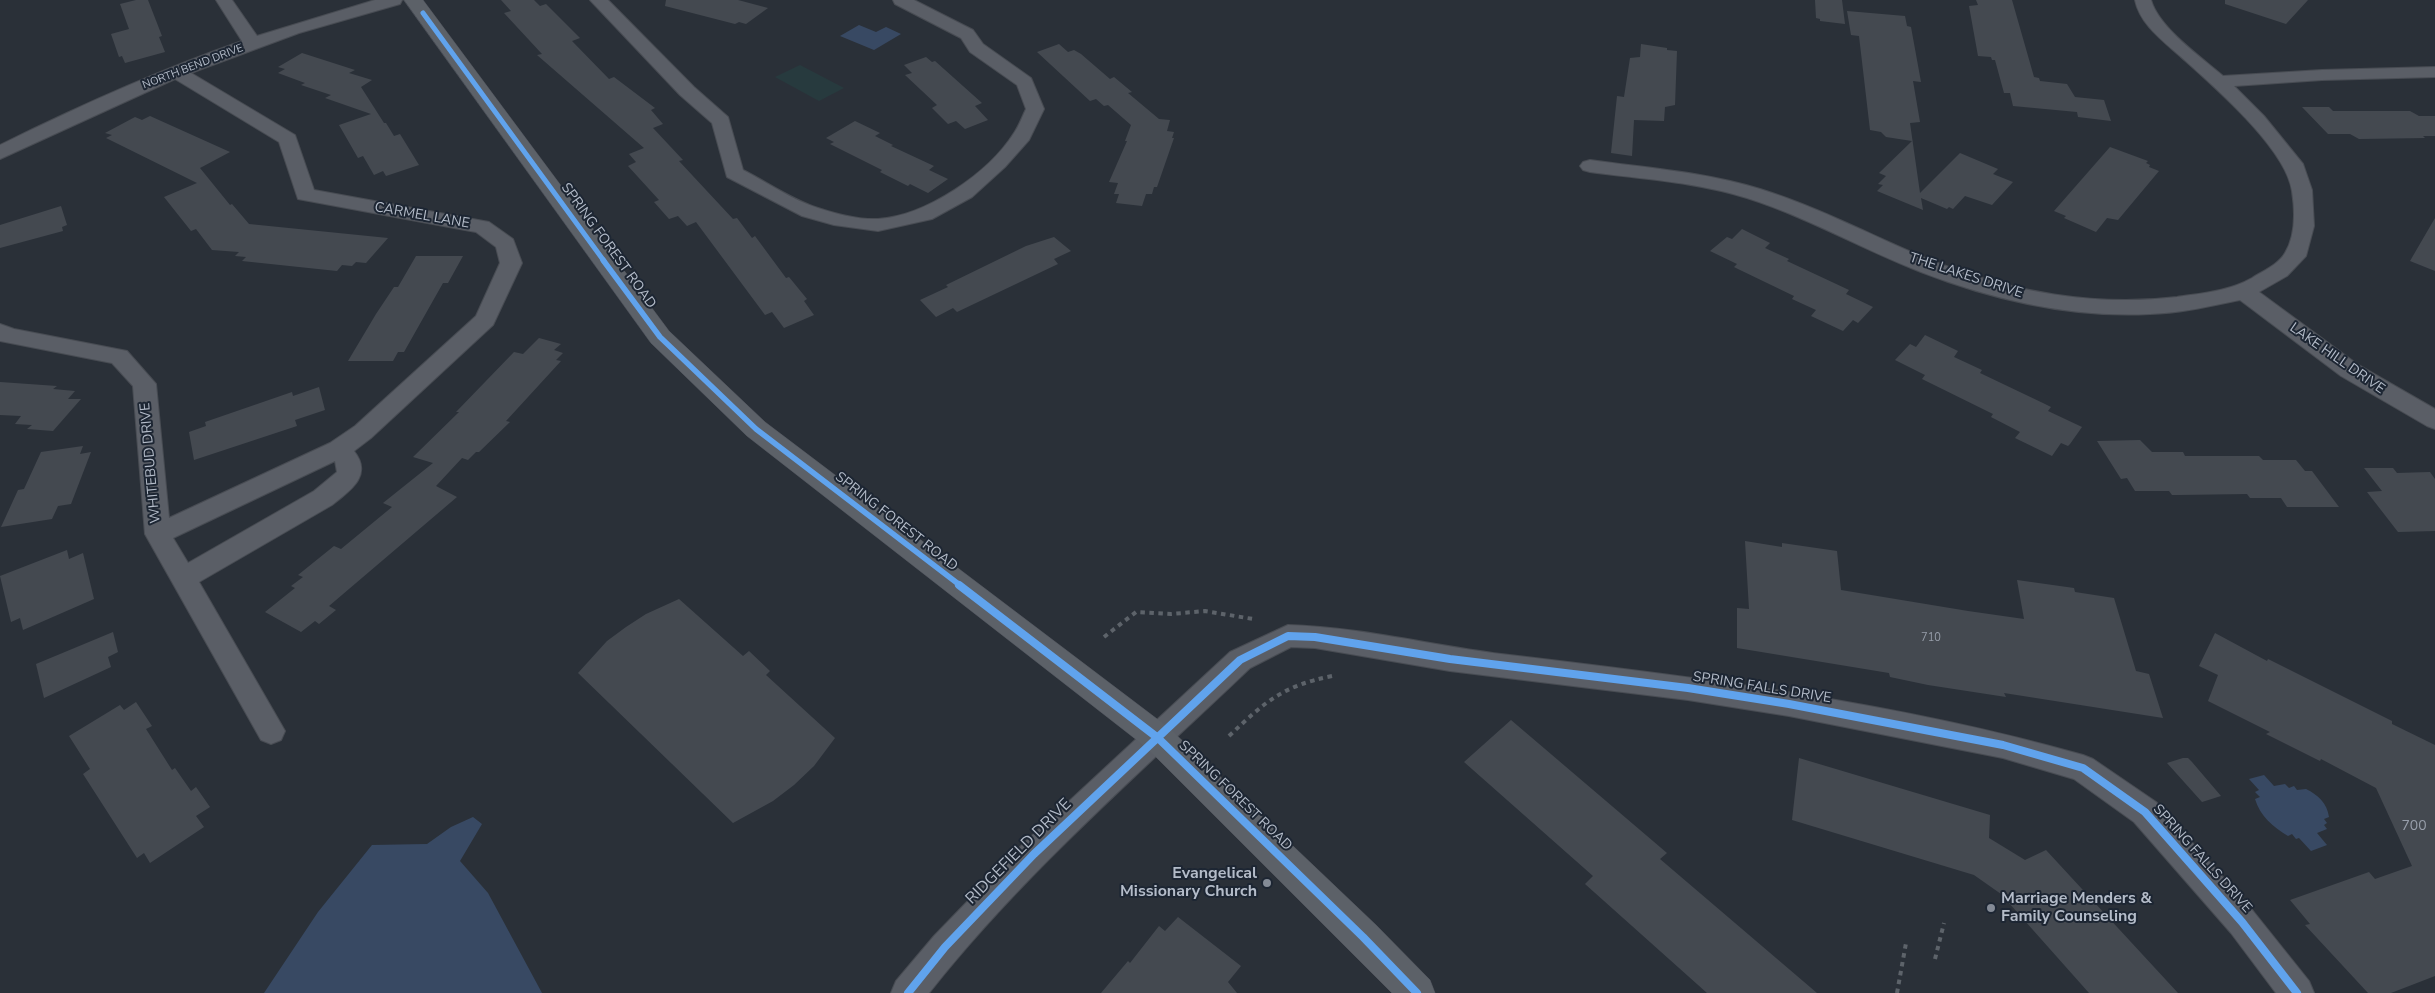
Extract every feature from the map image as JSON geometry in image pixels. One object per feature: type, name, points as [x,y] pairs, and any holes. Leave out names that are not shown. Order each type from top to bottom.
[{"type":"main road","name":"SPRING FOREST ROAD","points":[[413,0],[660,337],[756,429],[1158,738],[1417,993]]},
{"type":"street","points":[[224,0],[253,44]]},
{"type":"street","name":"NORTH BEND DRIVE","points":[[0,153],[94,107],[176,72],[253,44],[394,0]]},
{"type":"street","points":[[598,0],[687,91],[721,121],[734,173],[809,212],[834,219],[878,225],[925,215],[964,193],[998,163],[1022,136],[1035,109],[1025,82],[976,48],[967,34],[901,0]]},
{"type":"street","name":"THE LAKES DRIVE","points":[[1590,166],[1716,182],[1746,191],[1811,214],[1929,267],[2016,294],[2084,306],[2151,307],[2207,300],[2244,292],[2279,271],[2295,256],[2304,226],[2302,190],[2296,168],[2257,120],[2219,82],[2161,30],[2146,12],[2143,0]]},
{"type":"street","name":"CARMEL LANE","points":[[158,534],[339,449],[363,432],[485,320],[511,263],[506,244],[482,227],[305,195],[288,140],[176,72]]},
{"type":"street","points":[[2219,82],[2322,75],[2435,72]]},
{"type":"street","name":"LAKE HILL DRIVE","points":[[2244,292],[2349,370],[2435,420]]},
{"type":"street","name":"WHITEBUD DRIVE","points":[[0,332],[8,336],[119,357],[144,384],[158,534],[271,730]]},
{"type":"street","points":[[183,578],[323,498],[339,486],[349,474],[349,462],[339,449]]},
{"type":"street","name":"SPRING FALLS DRIVE","points":[[1158,738],[1240,660],[1288,636],[1315,637],[1450,659],[1688,688],[1789,704],[2003,745],[2083,768],[2144,812],[2242,922],[2297,993]]},
{"type":"street","name":"RIDGEFIELD DRIVE","points":[[908,993],[945,947],[1034,854],[1158,738]]},
{"type":"path","points":[[1104,637],[1136,612],[1171,614],[1205,610],[1253,619]]},
{"type":"path","points":[[1229,736],[1277,692],[1294,684],[1332,676]]},
{"type":"path","points":[[1935,960],[1944,924]]},
{"type":"path","points":[[1897,993],[1906,943]]},
{"type":"green space","points":[[800,65],[844,88],[819,101],[775,77]]},
{"type":"water","points":[[859,25],[876,32],[886,27],[901,34],[874,50],[840,36]]},
{"type":"water","points":[[2264,775],[2274,786],[2285,784],[2289,788],[2294,786],[2297,790],[2306,789],[2321,800],[2329,817],[2324,819],[2327,823],[2324,825],[2327,829],[2317,833],[2327,845],[2311,851],[2299,838],[2296,839],[2292,834],[2288,836],[2268,820],[2260,811],[2255,799],[2260,797],[2255,792],[2259,790],[2249,779]]},
{"type":"water","points":[[473,817],[482,824],[460,861],[488,893],[542,993],[264,993],[318,912],[372,845],[427,844],[451,827]]},
{"type":"building","points":[[136,0],[148,0],[162,36],[159,37],[165,52],[125,63],[122,56],[119,57],[111,34],[129,29],[120,4]]},
{"type":"building","points":[[501,0],[534,0],[540,6],[546,4],[580,38],[572,41],[609,79],[614,77],[655,108],[651,110],[663,124],[653,128],[683,160],[679,161],[733,219],[737,218],[752,238],[755,236],[786,278],[789,277],[807,299],[804,301],[814,315],[784,328],[772,312],[765,315],[696,222],[687,226],[678,216],[669,219],[654,202],[659,200],[628,166],[636,162],[629,154],[644,148],[537,55],[542,54],[504,13],[511,11]]},
{"type":"building","points":[[666,0],[738,0],[768,8],[746,24],[739,22],[735,24],[665,6]]},
{"type":"building","points":[[1815,0],[1842,0],[1845,24],[1820,21],[1820,19],[1816,18]]},
{"type":"building","points":[[1976,0],[2012,0],[2034,77],[2039,78],[2040,81],[2067,84],[2075,97],[2104,100],[2111,121],[2078,117],[2077,112],[2013,106],[2010,93],[2004,93],[1995,60],[1992,60],[1991,57],[1978,56],[1969,6],[1978,5]]},
{"type":"building","points":[[2225,0],[2308,0],[2286,24],[2225,4]]},
{"type":"building","points":[[1847,11],[1905,16],[1907,26],[1911,27],[1921,82],[1913,81],[1920,122],[1910,123],[1920,193],[1960,153],[1998,169],[1993,174],[2013,182],[1992,205],[1965,196],[1953,209],[1949,207],[1947,209],[1921,198],[1923,210],[1877,191],[1883,185],[1878,184],[1886,176],[1879,173],[1912,141],[1886,137],[1881,132],[1870,130],[1859,36],[1851,35]]},
{"type":"building","points":[[1059,44],[1068,52],[1074,50],[1081,54],[1110,79],[1114,77],[1132,92],[1128,93],[1159,119],[1170,120],[1167,131],[1174,132],[1172,138],[1174,138],[1157,187],[1154,187],[1152,194],[1146,194],[1142,206],[1116,203],[1119,194],[1114,194],[1118,183],[1109,182],[1127,141],[1125,141],[1131,125],[1108,105],[1104,106],[1096,99],[1090,101],[1037,52]]},
{"type":"building","points":[[1641,44],[1677,51],[1675,105],[1665,107],[1664,121],[1634,120],[1632,156],[1611,153],[1617,96],[1624,97],[1630,58],[1640,57]]},
{"type":"building","points":[[302,53],[355,70],[349,73],[372,80],[361,87],[394,136],[400,134],[419,165],[386,176],[383,171],[374,175],[363,156],[358,158],[339,125],[371,114],[325,98],[331,95],[301,85],[305,83],[278,73],[285,69],[278,67]]},
{"type":"building","points":[[926,57],[932,62],[935,61],[982,103],[975,106],[988,120],[965,129],[956,121],[948,124],[932,108],[937,105],[905,75],[912,73],[904,65]]},
{"type":"building","points":[[2302,107],[2329,107],[2333,111],[2410,111],[2419,116],[2435,116],[2435,136],[2423,136],[2425,138],[2359,139],[2350,134],[2328,134]]},
{"type":"building","points":[[150,116],[230,152],[200,168],[230,205],[232,204],[249,224],[388,238],[366,263],[356,262],[352,266],[342,265],[337,271],[242,261],[246,257],[235,256],[239,252],[212,250],[196,229],[191,231],[164,197],[197,183],[106,138],[112,135],[105,133],[135,117],[142,120]]},
{"type":"building","points":[[855,121],[880,133],[875,136],[893,145],[891,146],[934,166],[929,170],[948,179],[928,193],[910,184],[908,186],[880,172],[882,170],[830,144],[834,142],[826,138]]},
{"type":"building","points":[[2110,147],[2148,161],[2146,163],[2150,165],[2149,167],[2159,171],[2118,220],[2107,218],[2096,232],[2064,218],[2066,216],[2054,211]]},
{"type":"building","points":[[61,206],[67,225],[62,227],[63,231],[0,248],[0,225]]},
{"type":"building","points":[[2435,218],[2435,271],[2410,261]]},
{"type":"building","points":[[1742,229],[1770,243],[1765,248],[1789,259],[1787,261],[1849,290],[1846,294],[1873,307],[1858,323],[1853,320],[1843,331],[1811,316],[1816,310],[1792,299],[1794,296],[1734,267],[1737,264],[1710,251],[1727,237],[1732,239]]},
{"type":"building","points":[[1054,237],[1071,251],[1054,259],[1058,264],[957,312],[953,308],[936,317],[920,300],[948,287],[946,285],[1026,246]]},
{"type":"building","points":[[416,256],[463,256],[448,283],[443,283],[404,352],[398,352],[393,361],[348,361],[376,314],[394,287],[398,287]]},
{"type":"building","points":[[1925,335],[1958,351],[1954,357],[1982,370],[1980,373],[2051,407],[2048,411],[2082,427],[2068,446],[2061,443],[2052,456],[2015,438],[2020,432],[1991,417],[1993,414],[1922,379],[1925,375],[1895,360],[1910,344],[1916,347]]},
{"type":"building","points":[[539,338],[561,344],[554,350],[563,353],[556,360],[561,361],[506,421],[510,422],[479,452],[476,452],[468,460],[462,458],[436,486],[457,497],[329,606],[336,610],[319,624],[315,621],[301,632],[265,612],[295,588],[291,586],[303,577],[298,575],[334,546],[341,549],[392,507],[383,503],[433,463],[413,457],[459,412],[456,412],[514,352],[523,354]]},
{"type":"building","points":[[0,382],[57,386],[53,389],[75,391],[68,399],[81,399],[53,431],[27,429],[32,425],[15,424],[21,416],[0,415]]},
{"type":"building","points":[[319,387],[325,410],[295,420],[297,426],[194,460],[189,432],[206,426],[205,422],[292,392],[293,396]]},
{"type":"building","points":[[2140,440],[2152,452],[2183,452],[2185,456],[2259,456],[2263,460],[2296,460],[2305,471],[2312,471],[2339,507],[2287,507],[2281,498],[2250,498],[2247,494],[2172,495],[2169,491],[2135,491],[2127,478],[2121,479],[2097,441]]},
{"type":"building","points":[[83,446],[80,454],[91,452],[71,504],[58,506],[52,519],[1,527],[18,490],[24,489],[41,452]]},
{"type":"building","points":[[2364,468],[2393,468],[2397,473],[2430,472],[2435,479],[2435,531],[2398,532],[2367,492],[2382,491]]},
{"type":"building","points":[[1745,541],[1782,547],[1782,543],[1837,551],[1841,590],[1968,611],[2024,619],[2017,580],[2074,588],[2075,592],[2114,598],[2136,671],[2149,674],[2163,718],[2004,693],[2006,697],[1928,685],[1890,677],[1889,673],[1737,648],[1737,608],[1749,609]]},
{"type":"building","points":[[67,550],[69,559],[83,553],[94,599],[23,630],[20,618],[11,622],[0,576]]},
{"type":"building","points":[[679,599],[743,656],[749,651],[770,671],[766,675],[835,738],[814,766],[794,785],[773,801],[733,823],[578,673],[607,641],[626,627],[646,614]]},
{"type":"building","points":[[113,632],[118,652],[108,657],[111,667],[44,698],[36,664]]},
{"type":"building","points":[[2215,633],[2267,661],[2268,659],[2392,721],[2392,724],[2435,745],[2435,976],[2391,993],[2368,993],[2305,925],[2310,924],[2290,900],[2369,872],[2375,879],[2412,866],[2376,788],[2321,759],[2320,761],[2266,734],[2270,732],[2208,701],[2218,675],[2199,666]]},
{"type":"building","points":[[136,702],[152,726],[146,729],[172,770],[175,768],[191,791],[196,787],[210,807],[196,816],[204,827],[150,863],[144,853],[137,858],[83,774],[90,769],[69,736],[120,705],[124,710]]},
{"type":"building","points":[[1511,720],[1667,853],[1660,859],[1817,993],[1707,993],[1585,884],[1593,876],[1464,762]]},
{"type":"building","points":[[1799,758],[1990,815],[1989,838],[2025,860],[2046,850],[2178,993],[2089,993],[2001,894],[1974,875],[1792,820]]},
{"type":"building","points":[[2188,758],[2192,762],[2221,796],[2202,802],[2167,763]]},
{"type":"building","points":[[1178,917],[1241,966],[1228,982],[1237,993],[1101,993],[1128,961],[1130,963],[1159,926],[1165,931]]},
{"type":"cycle path","points":[[423,13],[660,337],[756,429],[1158,738],[1363,937],[1417,993]]},
{"type":"cycle path","points":[[908,993],[945,947],[1034,854],[1240,660],[1288,636],[1315,637],[1450,659],[1688,688],[1789,704],[2003,745],[2083,768],[2145,812],[2242,922],[2297,993]]},
{"type":"place","name":"Evangelical Missionary Church","points":[[1267,883]]},
{"type":"place","name":"Marriage Menders & Family Counseling","points":[[1991,908]]}]
